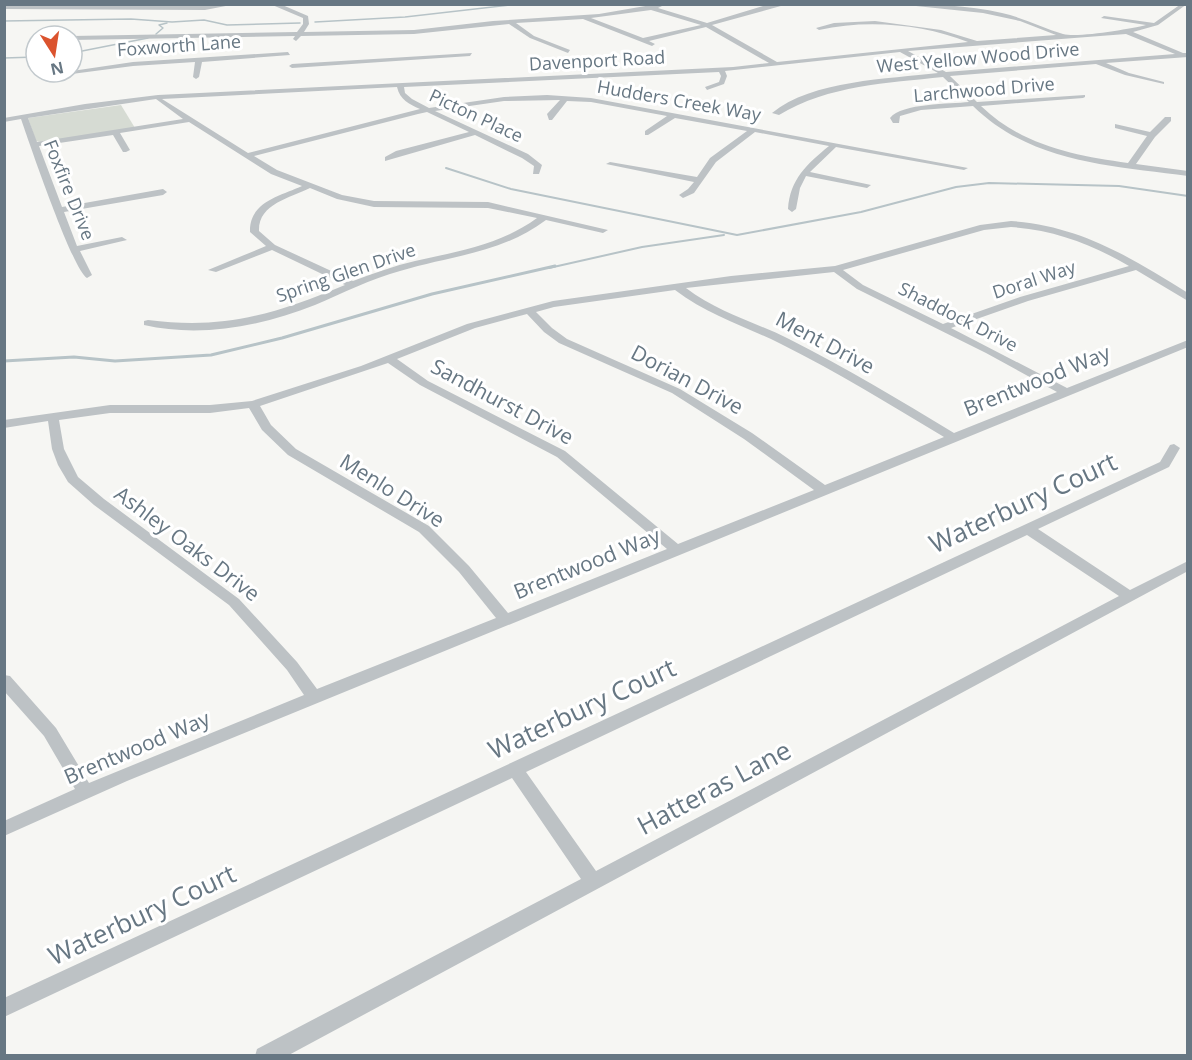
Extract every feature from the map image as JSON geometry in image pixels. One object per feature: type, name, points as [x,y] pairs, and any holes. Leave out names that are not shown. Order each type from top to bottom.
[{"type":"street","points":[[4,7],[196,8],[234,4]]},
{"type":"street","points":[[272,4],[306,17],[306,24],[288,54],[295,76]]},
{"type":"street","points":[[638,4],[707,25],[777,65]]},
{"type":"street","points":[[84,38],[414,32],[584,17],[653,8],[664,4]]},
{"type":"street","points":[[644,40],[786,4]]},
{"type":"street","points":[[900,4],[1000,13],[1021,18],[1065,37]]},
{"type":"street","name":"Davenport Road","points":[[4,120],[158,97],[291,88],[400,86],[721,70],[901,50],[1127,32],[1156,24],[1185,4]]},
{"type":"street","points":[[584,17],[592,22],[644,40],[656,47]]},
{"type":"street","points":[[1104,18],[1156,24]]},
{"type":"street","points":[[510,22],[532,37],[568,51]]},
{"type":"street","points":[[819,28],[856,24],[909,26],[949,32],[976,43]]},
{"type":"street","points":[[1127,32],[1186,56]]},
{"type":"street","points":[[901,50],[944,74],[974,104],[1011,132],[1037,146],[1073,158],[1188,174]]},
{"type":"street","name":"Foxworth Lane","points":[[84,70],[199,59],[288,54]]},
{"type":"street","points":[[292,66],[470,54]]},
{"type":"street","name":"West Yellow Wood Drive","points":[[776,112],[800,99],[827,90],[944,74],[1186,56]]},
{"type":"street","points":[[196,77],[199,59]]},
{"type":"street","points":[[1097,62],[1127,74],[1162,83]]},
{"type":"street","points":[[95,68],[102,78]]},
{"type":"street","points":[[707,88],[722,83],[724,76],[721,70]]},
{"type":"street","name":"Picton Place","points":[[400,86],[405,99],[535,162],[539,167],[536,172]]},
{"type":"street","name":"Larchwood Drive","points":[[896,121],[895,116],[913,110],[1083,96]]},
{"type":"street","points":[[158,97],[160,101],[274,172],[308,186],[363,202],[480,204],[603,230]]},
{"type":"street","name":"Hudders Creek Way","points":[[248,155],[427,110],[495,98],[566,98],[674,115],[964,168]]},
{"type":"street","points":[[552,118],[551,114],[566,98]]},
{"type":"street","points":[[648,133],[674,115]]},
{"type":"street","name":"Foxfire Drive","points":[[23,116],[58,210],[87,275]]},
{"type":"street","points":[[1130,167],[1152,135],[1168,119]]},
{"type":"street","points":[[33,145],[190,120]]},
{"type":"street","points":[[1118,126],[1152,135]]},
{"type":"street","points":[[683,195],[691,191],[713,160],[753,129]]},
{"type":"street","points":[[115,132],[126,150]]},
{"type":"street","points":[[388,159],[399,153],[475,133]]},
{"type":"street","points":[[792,210],[792,195],[796,183],[835,144]]},
{"type":"street","points":[[610,164],[699,180]]},
{"type":"street","points":[[804,173],[867,185]]},
{"type":"street","points":[[308,186],[269,205],[256,216],[255,232],[273,247],[353,285]]},
{"type":"street","points":[[58,210],[163,192]]},
{"type":"street","name":"Spring Glen Drive","points":[[148,323],[194,327],[245,322],[283,314],[403,267],[499,245],[521,235],[545,217]]},
{"type":"street","points":[[4,424],[110,409],[210,410],[253,404],[390,359],[471,326],[530,310],[573,301],[730,279],[836,269],[983,226],[1012,223],[1034,224],[1074,233],[1188,298]]},
{"type":"street","points":[[74,249],[122,240]]},
{"type":"street","points":[[213,270],[273,247]]},
{"type":"street","name":"Doral Way","points":[[944,327],[1024,299],[1136,267]]},
{"type":"street","name":"Shaddock Drive","points":[[836,269],[860,287],[944,327],[1066,392]]},
{"type":"street","name":"Ment Drive","points":[[678,287],[712,311],[766,332],[804,352],[952,438]]},
{"type":"street","name":"Dorian Drive","points":[[530,310],[548,330],[563,341],[676,391],[748,436],[824,491]]},
{"type":"street","name":"Brentwood Way","points":[[4,829],[86,792],[314,697],[1188,343]]},
{"type":"street","name":"Sandhurst Drive","points":[[390,359],[424,383],[561,454],[677,550]]},
{"type":"street","name":"Menlo Drive","points":[[253,404],[266,427],[292,452],[424,529],[464,570],[505,619]]},
{"type":"street","name":"Ashley Oaks Drive","points":[[53,417],[58,449],[73,479],[99,502],[234,602],[292,666],[314,697]]},
{"type":"street","name":"Waterbury Court","points":[[4,1008],[1165,464],[1174,448]]},
{"type":"street","points":[[1028,529],[1129,596]]},
{"type":"street","name":"Hatteras Lane","points":[[265,1056],[1188,565]]},
{"type":"street","points":[[4,680],[50,732],[86,792]]},
{"type":"street","points":[[514,770],[594,881]]},
{"type":"shaded area","points":[[121,105],[135,128],[41,142],[36,141],[28,118]]},
{"type":"waterway","points":[[315,22],[405,17],[518,4]]},
{"type":"waterway","points":[[1070,4],[1141,4]]},
{"type":"waterway","points":[[4,21],[131,19],[172,22],[204,20],[227,25],[300,23]]},
{"type":"waterway","points":[[156,34],[163,28],[159,25],[167,23]]},
{"type":"waterway","points":[[84,51],[148,38]]},
{"type":"waterway","points":[[4,58],[24,57]]},
{"type":"waterway","points":[[446,168],[511,189],[737,235],[861,212],[956,187],[989,183],[1119,186],[1188,196]]},
{"type":"waterway","points":[[549,268],[642,247],[724,235]]},
{"type":"waterway","points":[[4,361],[74,357],[115,361],[211,355],[282,338],[432,294],[555,266]]}]
